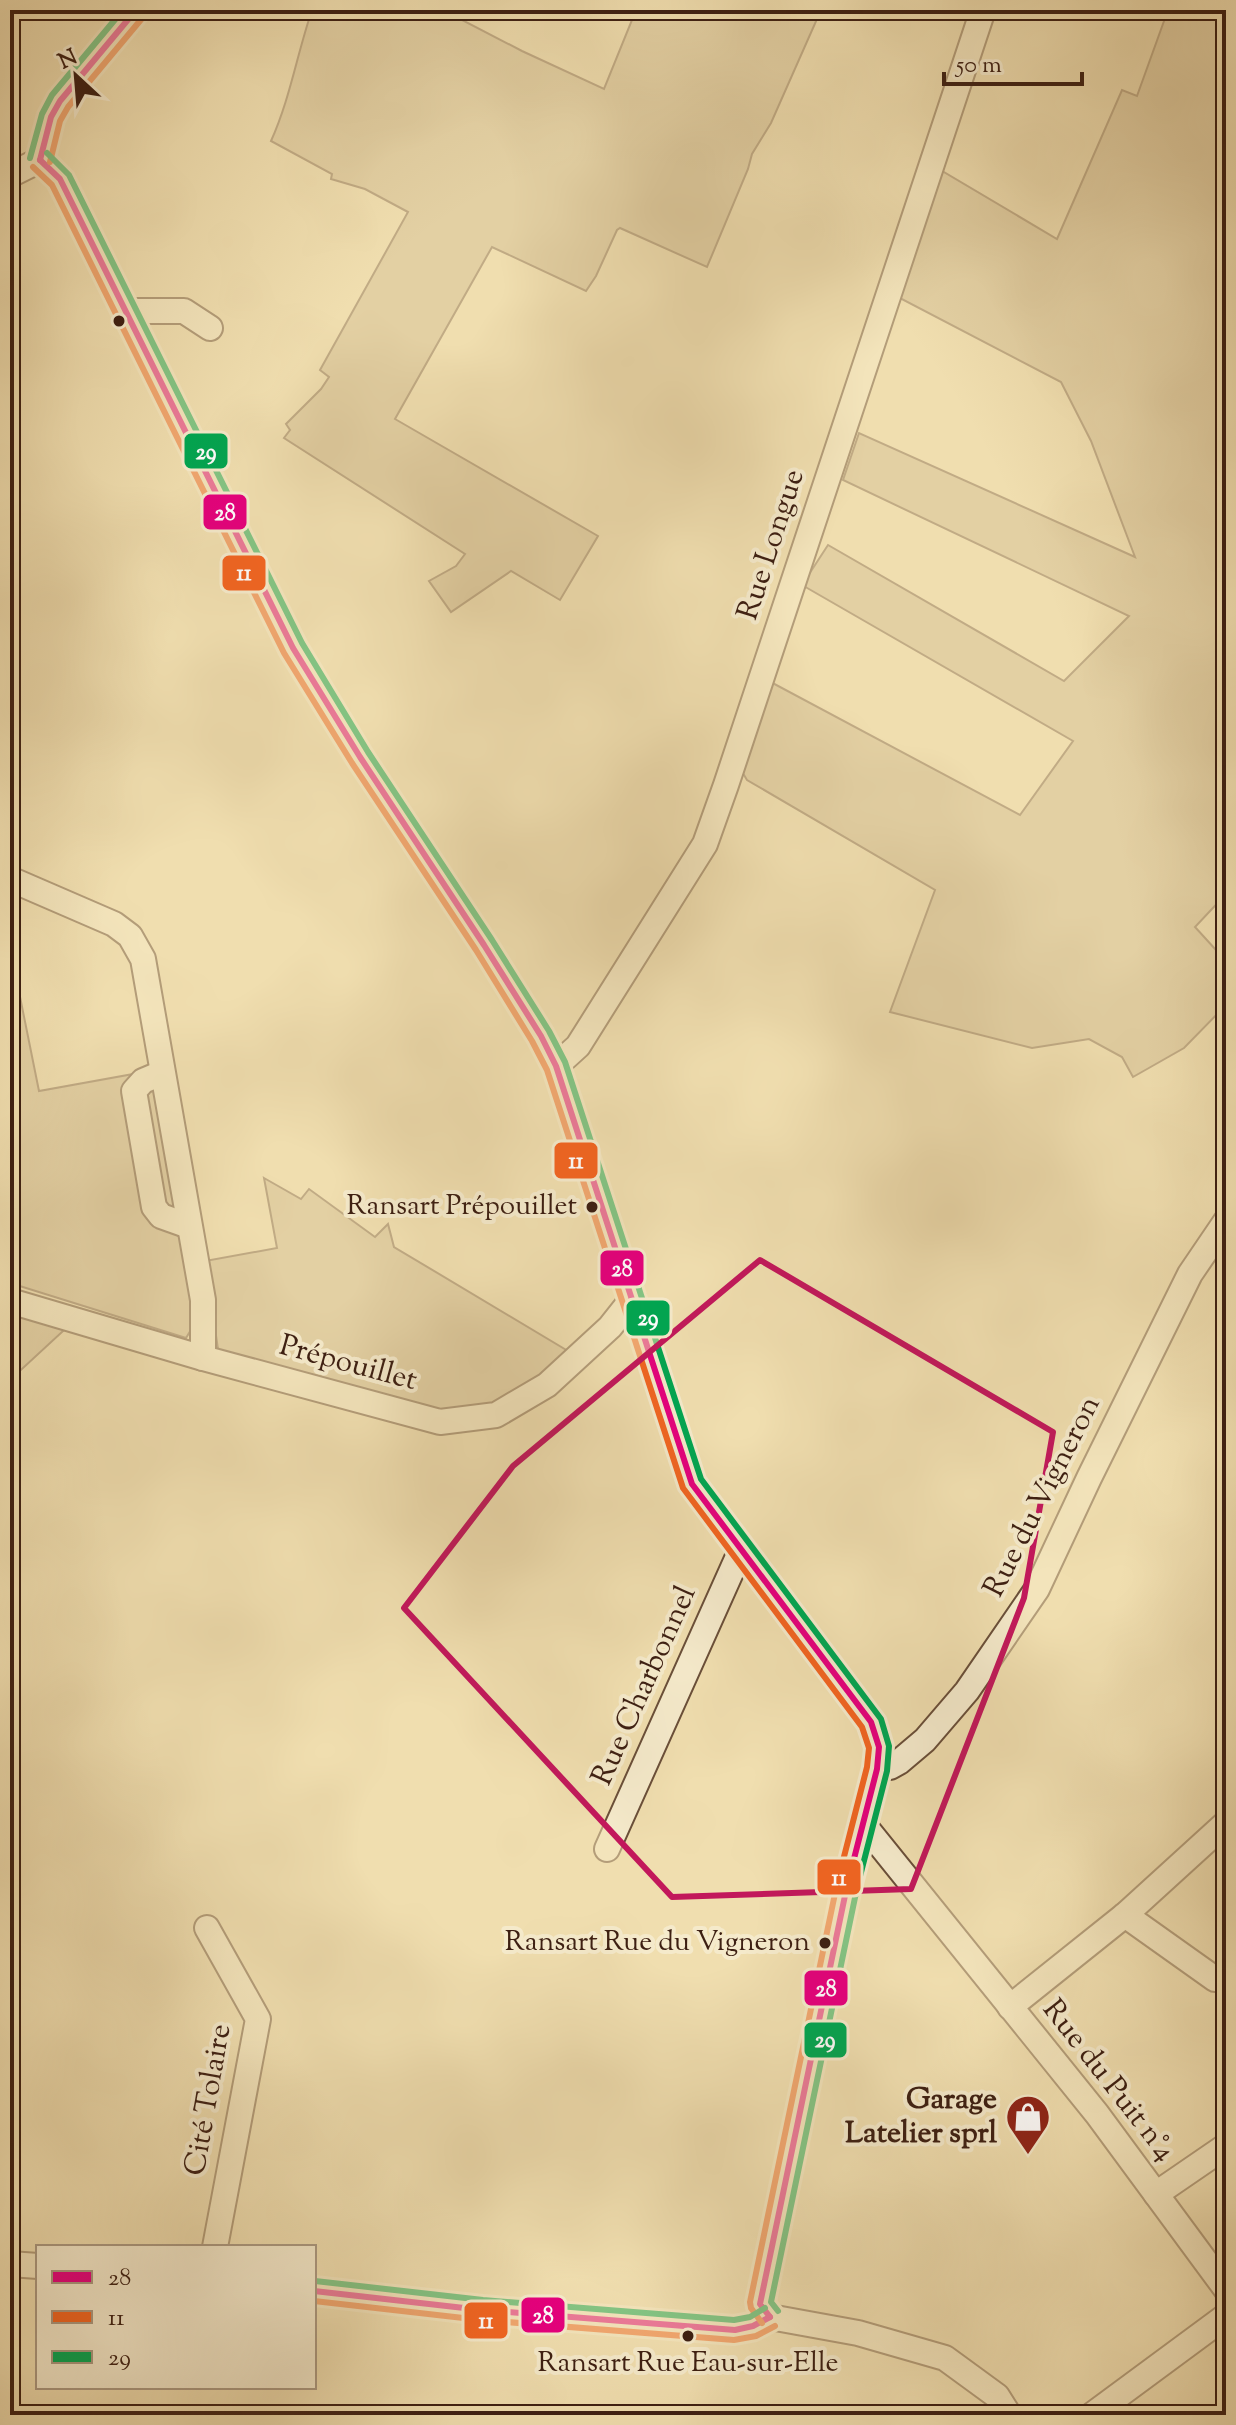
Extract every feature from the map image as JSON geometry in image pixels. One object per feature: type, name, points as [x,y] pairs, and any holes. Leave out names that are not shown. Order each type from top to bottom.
[{"type":"street","points":[[10,175],[40,160],[51,117],[60,101],[136,10]]},
{"type":"street","name":"Rue Longue","points":[[556,1066],[578,1046],[705,844],[983,10]]},
{"type":"street","points":[[40,160],[60,179],[293,648],[517,997],[556,1066],[692,1484],[871,1722],[879,1747],[877,1769],[847,1886],[760,2304],[770,2317]]},
{"type":"street","points":[[126,311],[184,311],[210,328]]},
{"type":"street","points":[[10,879],[114,924],[130,936],[143,959],[162,1073],[143,1081],[134,1091],[154,1207],[161,1216],[189,1226],[203,1300],[203,1358]]},
{"type":"street","name":"Rue du Vigneron","points":[[877,1769],[899,1762],[925,1740],[975,1680],[1037,1589],[1190,1274],[1226,1221]]},
{"type":"street","name":"Prépouillet","points":[[10,1301],[203,1358],[440,1422],[496,1415],[547,1385],[610,1327],[633,1298]]},
{"type":"street","name":"Rue Charbonnel","points":[[607,1849],[741,1550]]},
{"type":"street","name":"Rue du Puit n°4","points":[[1010,2007],[1125,1915],[1226,1823]]},
{"type":"street","name":"Rue du Puit n°4","points":[[864,1825],[1097,2114],[1226,2289]]},
{"type":"street","points":[[1125,1915],[1215,1979]]},
{"type":"street","name":"Cité Tolaire","points":[[207,1928],[258,2019],[215,2245]]},
{"type":"street","name":"Rue du Puit n°4","points":[[1156,2194],[1226,2146]]},
{"type":"street","points":[[10,2264],[36,2266]]},
{"type":"street","points":[[316,2291],[482,2310],[735,2330],[753,2326],[770,2317],[858,2333],[945,2358],[997,2396],[1009,2415]]},
{"type":"street","points":[[1092,2415],[1226,2316]]},
{"type":"highlighted area","points":[[760,1260],[1053,1432],[1024,1598],[911,1889],[672,1897],[404,1608],[513,1466]]},
{"type":"shaded area","points":[[312,10],[443,10],[604,89],[636,10],[821,10],[771,123],[752,154],[707,267],[620,228],[586,291],[492,247],[395,419],[598,536],[560,600],[511,571],[451,612],[429,581],[456,566],[465,554],[284,438],[290,430],[286,424],[329,377],[320,370],[408,212],[365,189],[331,179],[332,174],[271,141]]},
{"type":"shaded area","points":[[1168,10],[1226,10],[1226,894],[1195,927],[1226,961],[1226,1005],[1184,1048],[1133,1077],[1122,1057],[1089,1039],[1032,1048],[890,1012],[935,890],[747,780],[738,765],[767,680],[1020,815],[1073,741],[802,585],[828,545],[1064,681],[1129,616],[843,480],[859,433],[1135,557],[1091,441],[1061,382],[894,295],[937,168],[1057,239],[1122,90],[1137,96]]},
{"type":"shaded area","points":[[15,972],[39,1091],[161,1069],[203,1310],[186,1338],[10,1283],[10,983]]},
{"type":"shaded area","points":[[264,1178],[301,1199],[309,1189],[375,1237],[388,1224],[394,1247],[578,1357],[496,1415],[414,1408],[219,1356],[205,1261],[277,1248]]},
{"type":"shaded area","points":[[10,1300],[75,1320],[10,1380]]},
{"type":"transit line","name":"29","points":[[30,158],[42,114],[52,95],[123,10]]},
{"type":"transit line","name":"28","points":[[40,160],[51,117],[60,101],[136,10]]},
{"type":"transit line","name":"11","points":[[50,162],[60,121],[68,107],[144,16]]},
{"type":"transit line","name":"29","points":[[47,153],[69,175],[302,643],[368,752],[492,940],[565,1062],[701,1479],[881,1719],[889,1746],[887,1771],[857,1888],[771,2302],[778,2311]]},
{"type":"transit line","name":"28","points":[[40,160],[60,179],[293,648],[360,757],[484,945],[541,1036],[556,1066],[692,1484],[871,1722],[879,1747],[877,1769],[847,1886],[760,2304],[770,2317]]},
{"type":"transit line","name":"11","points":[[33,167],[52,185],[284,653],[352,763],[476,950],[547,1070],[683,1488],[862,1727],[869,1748],[867,1767],[837,1884],[750,2302],[762,2323]]},
{"type":"transit line","name":"29","points":[[316,2281],[483,2300],[734,2320],[750,2317],[765,2308]]},
{"type":"transit line","name":"28","points":[[316,2291],[482,2310],[735,2330],[753,2326],[770,2317]]},
{"type":"transit line","name":"11","points":[[316,2301],[481,2320],[734,2340],[756,2336],[775,2326]]},
{"type":"place","name":"Ransart Prépouillet","points":[[592,1207]]},
{"type":"place","name":"Ransart Rue du Vigneron","points":[[825,1943]]},
{"type":"place","name":"Garage Latelier sprl","points":[[1028,2156]]},
{"type":"place","name":"Ransart Rue Eau-sur-Elle","points":[[688,2336]]}]
